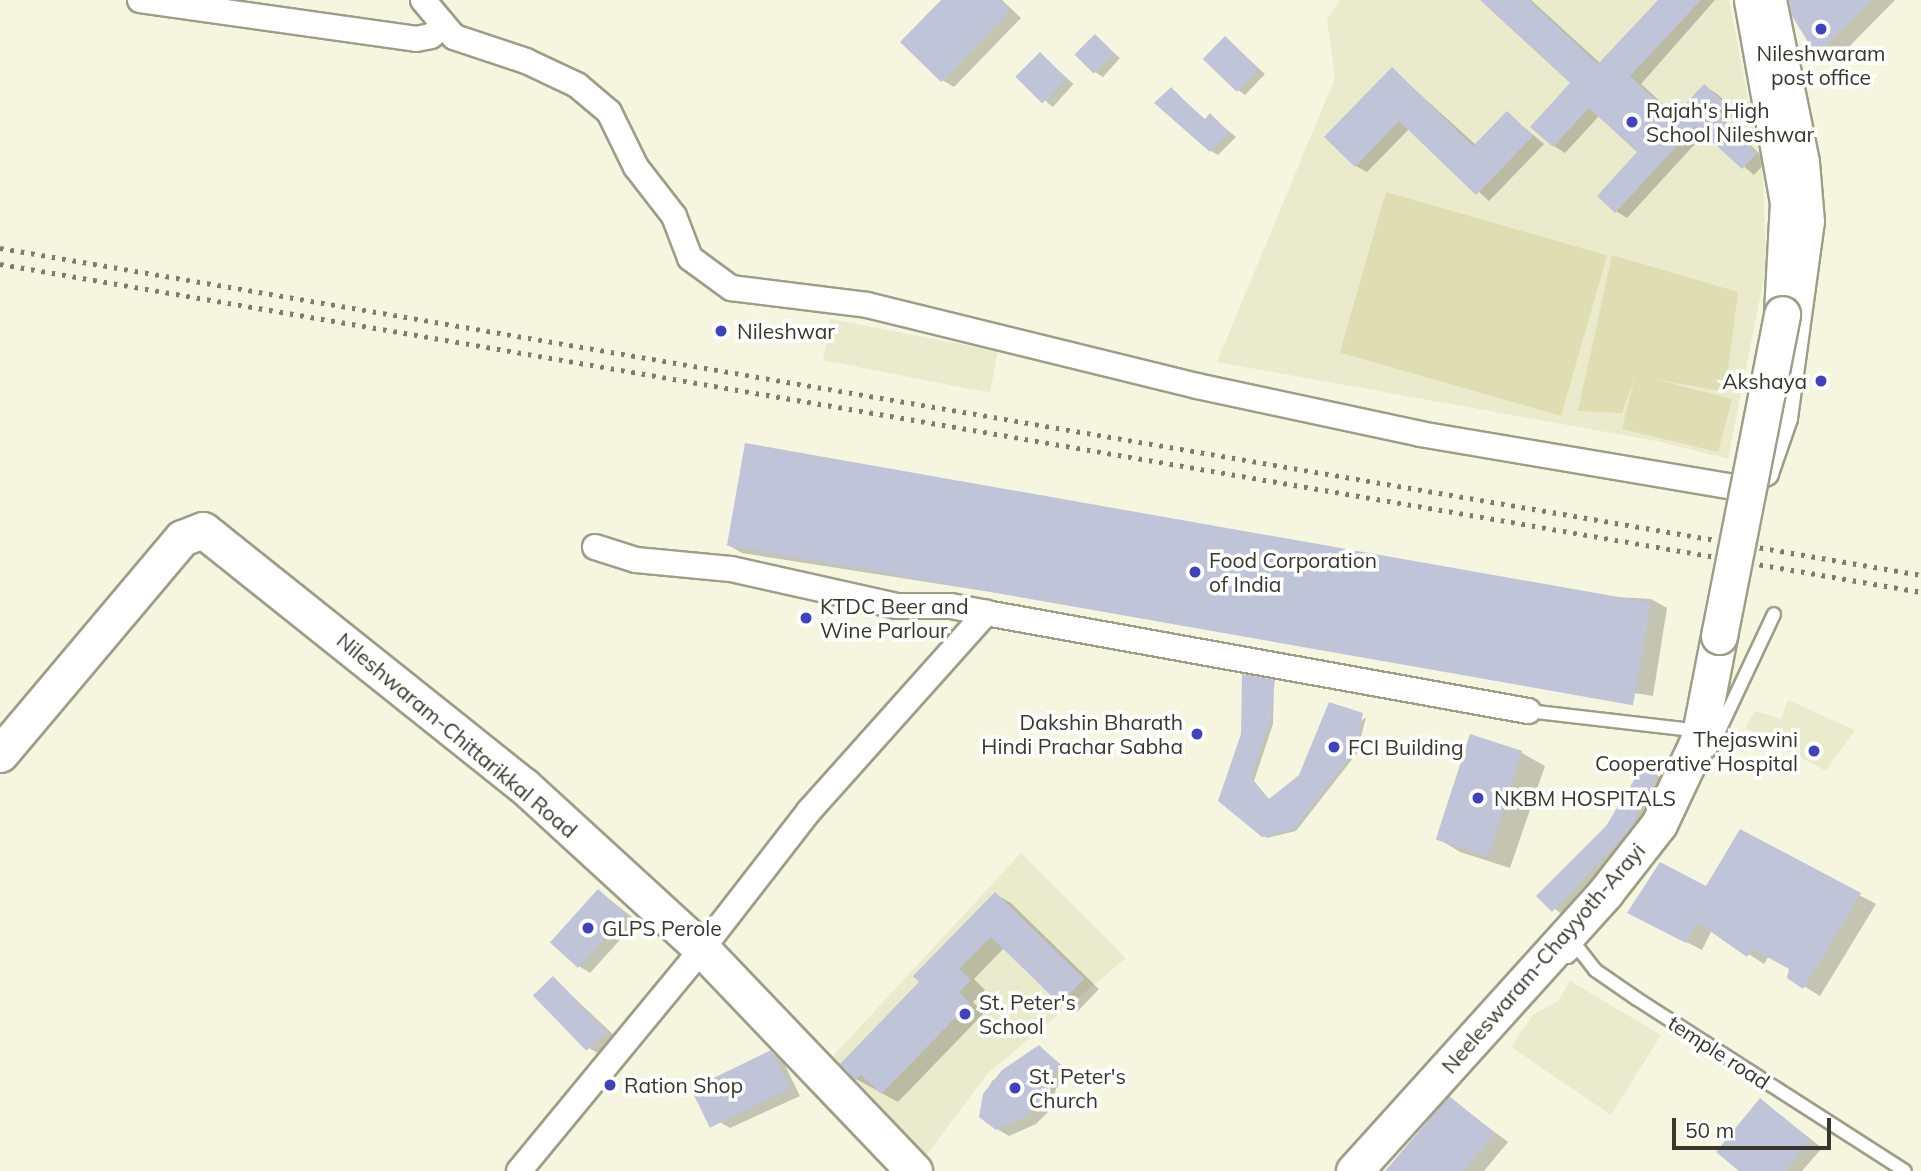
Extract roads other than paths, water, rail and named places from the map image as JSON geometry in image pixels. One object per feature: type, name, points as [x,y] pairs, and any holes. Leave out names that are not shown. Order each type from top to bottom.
[{"type":"main road","name":"Neeleswaram-Chayyoth-Arayi","points":[[1354,1171],[1541,949],[1605,894],[1659,824],[1699,739],[1782,314],[1788,202],[1752,0]]},
{"type":"main road","name":"Nileshwaram-Chittarikkal Road","points":[[0,754],[182,538],[203,530],[524,786],[702,949],[914,1171]]},
{"type":"street","points":[[140,0],[416,39],[432,36],[442,27]]},
{"type":"street","points":[[423,0],[442,27],[454,37],[526,61],[577,85],[609,112],[636,167],[674,216],[690,258],[731,288],[867,305],[1196,386],[1420,433],[1735,487],[1766,473],[1784,418],[1812,222],[1807,162],[1774,0]]},
{"type":"street","points":[[595,547],[636,560],[731,569],[897,606],[951,606],[1528,711]]},
{"type":"street","points":[[519,1171],[702,949],[809,811],[986,613]]},
{"type":"lane","points":[[1528,711],[1692,730],[1649,823],[1541,949],[1557,968],[1586,937],[1645,864],[1706,758],[1774,614]]},
{"type":"lane","name":"temple road","points":[[1586,937],[1595,970],[1905,1171]]},
{"type":"railway","points":[[0,248],[1921,575]]},
{"type":"railway","points":[[0,264],[1921,592]]},
{"type":"place","name":"Nileshwaram post office","points":[[1821,29]]},
{"type":"place","name":"Rajah's High School Nileshwar","points":[[1632,122]]},
{"type":"place","name":"Nileshwar","points":[[721,331]]},
{"type":"place","name":"Akshaya","points":[[1821,381]]},
{"type":"place","name":"Food Corporation of India","points":[[1195,572]]},
{"type":"place","name":"KTDC Beer and Wine Parlour","points":[[806,618]]},
{"type":"place","name":"Dakshin Bharath Hindi Prachar Sabha","points":[[1197,734]]},
{"type":"place","name":"FCI Building","points":[[1334,747]]},
{"type":"place","name":"Thejaswini Cooperative Hospital","points":[[1814,751]]},
{"type":"place","name":"NKBM HOSPITALS","points":[[1478,798]]},
{"type":"place","name":"GLPS Perole","points":[[588,928]]},
{"type":"place","name":"St. Peter's School","points":[[965,1014]]},
{"type":"place","name":"Ration Shop","points":[[610,1085]]},
{"type":"place","name":"St. Peter's Church","points":[[1015,1088]]}]
